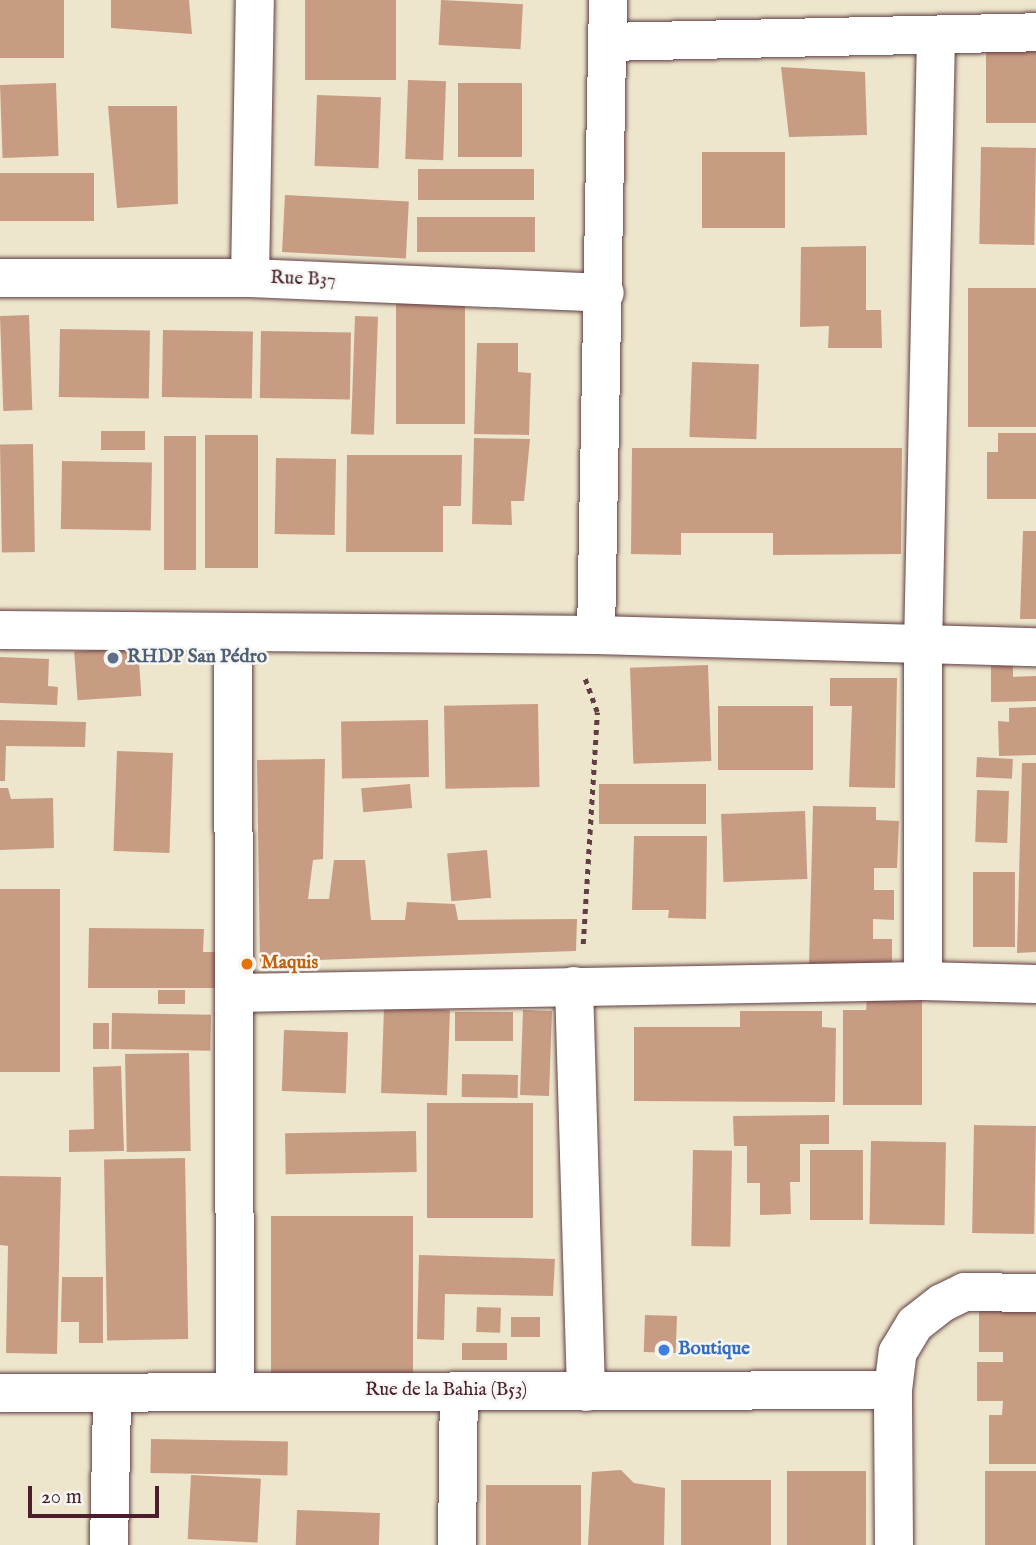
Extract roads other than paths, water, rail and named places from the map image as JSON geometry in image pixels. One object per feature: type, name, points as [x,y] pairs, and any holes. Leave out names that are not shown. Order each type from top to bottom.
[{"type":"street","points":[[250,278],[255,0]]},
{"type":"street","points":[[583,635],[605,293],[608,0]]},
{"type":"street","points":[[607,42],[1036,32]]},
{"type":"street","points":[[923,981],[923,647],[936,35]]},
{"type":"street","name":"Rue B37","points":[[0,278],[250,278],[605,293]]},
{"type":"street","points":[[0,630],[233,635],[583,635],[923,647],[1036,647]]},
{"type":"street","points":[[233,635],[235,1391]]},
{"type":"street","points":[[235,993],[923,981],[1036,984]]},
{"type":"street","points":[[574,986],[586,1392]]},
{"type":"street","points":[[894,1545],[893,1390],[898,1352],[915,1324],[942,1303],[965,1292],[1036,1293]]},
{"type":"street","name":"Rue de la Bahia (B53)","points":[[0,1393],[112,1396],[235,1391],[893,1390]]},
{"type":"street","points":[[457,1545],[459,1391]]},
{"type":"street","points":[[109,1545],[112,1396]]},
{"type":"place","name":"RHDP San Pédro","points":[[113,658]]},
{"type":"place","name":"Maquis","points":[[247,964]]},
{"type":"place","name":"Boutique","points":[[664,1350]]}]
